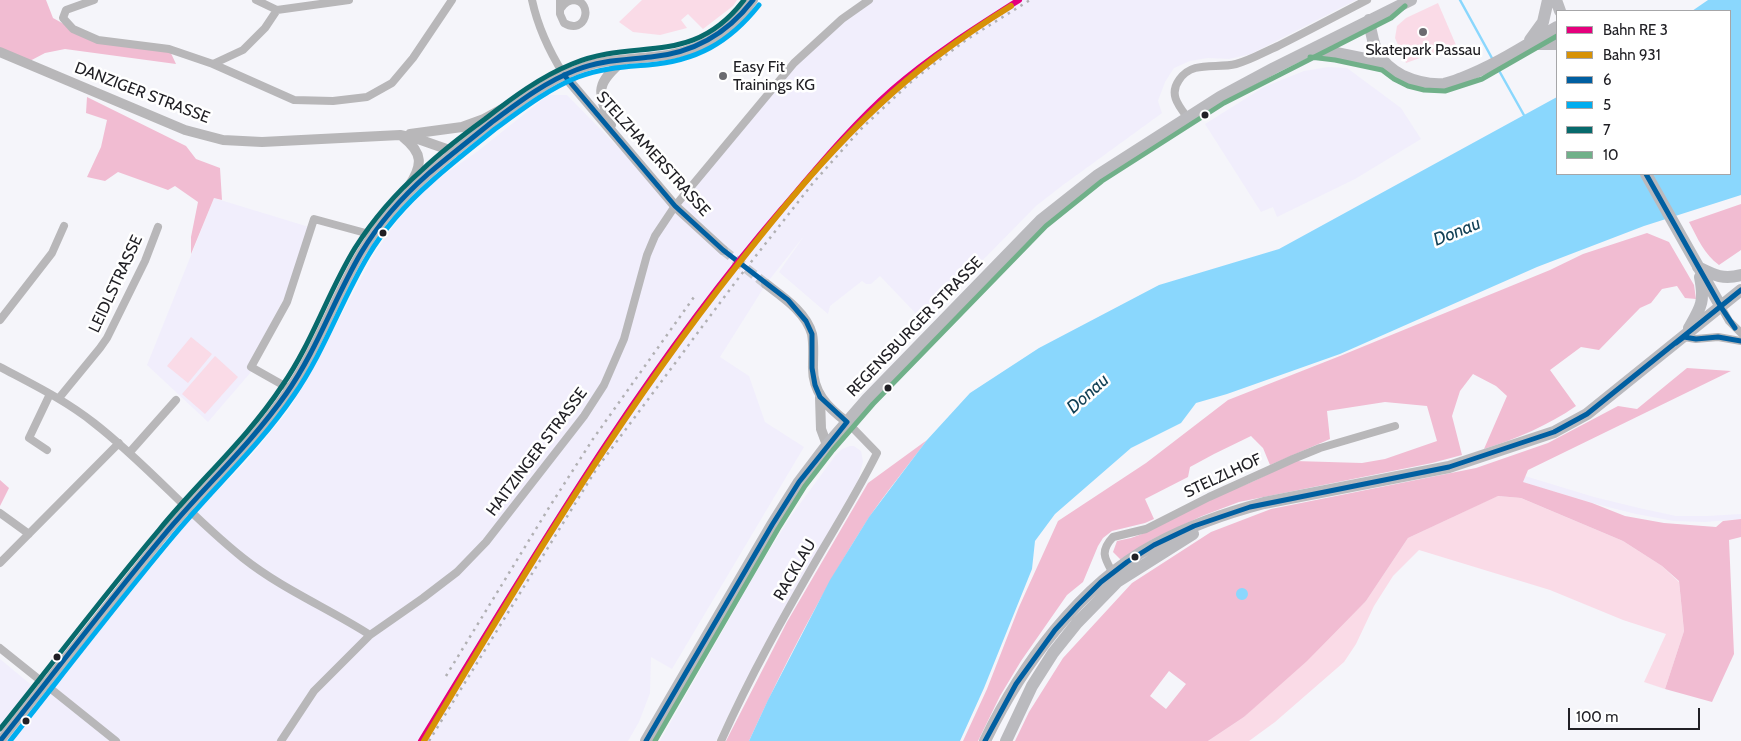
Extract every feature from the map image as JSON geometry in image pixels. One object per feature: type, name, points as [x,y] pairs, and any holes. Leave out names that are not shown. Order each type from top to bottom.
[{"type":"main road","points":[[1388,11],[1400,0]]},
{"type":"main road","name":"REGENSBURGER STRASSE","points":[[646,741],[772,525],[799,482],[827,445],[904,359],[1041,220],[1098,175],[1220,97],[1369,20],[1412,0]]},
{"type":"main road","points":[[1527,44],[1542,22],[1548,0]]},
{"type":"main road","points":[[1369,20],[1372,42],[1384,63]]},
{"type":"main road","points":[[1311,50],[1384,63],[1411,80],[1445,84],[1479,72],[1556,28]]},
{"type":"main road","points":[[1527,44],[1556,44]]},
{"type":"main road","points":[[1647,175],[1721,307]]},
{"type":"main road","points":[[1698,267],[1720,277],[1741,275]]},
{"type":"main road","points":[[1684,337],[1699,310],[1703,294],[1698,267]]},
{"type":"main road","points":[[985,741],[1012,690],[1061,624],[1153,545],[1205,521],[1264,503],[1449,467],[1554,432],[1587,414],[1741,290]]},
{"type":"main road","points":[[1006,741],[1032,686],[1053,653],[1115,578]]},
{"type":"main road","points":[[994,741],[1012,690]]},
{"type":"street","points":[[94,0],[66,10],[63,18],[72,29],[98,40],[169,48],[213,64],[294,100],[333,101],[367,97],[392,83],[413,58],[452,0]]},
{"type":"street","points":[[256,0],[277,10],[349,0]]},
{"type":"street","points":[[532,0],[540,30],[551,54],[564,75]]},
{"type":"street","points":[[575,0],[581,2],[585,7],[586,14],[584,20],[579,25],[569,26],[561,19],[560,4],[575,0]]},
{"type":"street","points":[[585,7],[590,0]]},
{"type":"street","points":[[401,135],[462,127],[484,119],[564,75],[594,64],[624,59],[667,56],[704,44],[720,36],[734,24],[753,0]]},
{"type":"street","name":"HAITZINGER STRASSE","points":[[281,741],[314,691],[370,635],[456,572],[486,542],[584,416],[604,384],[621,345],[630,318],[647,255],[655,236],[675,206],[794,63],[842,19],[869,0]]},
{"type":"street","points":[[1187,117],[1176,102],[1174,92],[1178,80],[1186,72],[1197,67],[1226,66],[1248,60],[1367,0]]},
{"type":"street","points":[[213,64],[243,50],[265,28],[277,10]]},
{"type":"street","name":"DANZIGER STRASSE","points":[[0,52],[185,130],[223,140],[262,142],[401,135],[455,152]]},
{"type":"street","points":[[613,132],[602,101],[601,92],[607,74],[624,59]]},
{"type":"street","name":"STELZHAMERSTRASSE","points":[[564,75],[675,206],[723,250]]},
{"type":"street","points":[[394,207],[419,182],[455,152],[537,90]]},
{"type":"street","points":[[0,741],[186,508],[246,446],[290,390],[310,355],[357,260],[372,235],[414,178],[420,161],[418,152],[401,135]]},
{"type":"street","points":[[290,390],[251,367],[287,302],[314,219],[372,235]]},
{"type":"street","points":[[0,320],[52,253],[64,226]]},
{"type":"street","name":"LEIDLSTRASSE","points":[[59,398],[107,338],[141,270],[158,227]]},
{"type":"street","points":[[766,284],[788,300],[806,321],[812,334],[812,368],[815,385],[820,397],[847,422]]},
{"type":"street","points":[[1721,307],[1730,322],[1741,333]]},
{"type":"street","points":[[1684,337],[1696,339],[1718,337],[1741,341]]},
{"type":"street","points":[[0,367],[59,398],[93,422],[119,443],[186,508],[243,558],[276,581],[341,616],[370,635]]},
{"type":"street","points":[[47,450],[29,438],[50,394]]},
{"type":"street","points":[[820,397],[821,429],[827,445]]},
{"type":"street","points":[[129,453],[176,400]]},
{"type":"street","name":"RACKLAU","points":[[721,741],[734,712],[783,620],[864,480],[877,453],[847,422]]},
{"type":"street","name":"STELZLHOF","points":[[1115,578],[1104,555],[1104,549],[1113,537],[1146,529],[1208,497],[1320,448],[1395,426]]},
{"type":"street","points":[[0,563],[119,443]]},
{"type":"street","points":[[0,512],[29,534]]},
{"type":"street","points":[[0,648],[116,741]]},
{"type":"shaded area","points":[[0,0],[46,0],[53,18],[73,29],[98,40],[169,49],[176,64],[65,49],[45,53],[26,63],[0,52]]},
{"type":"shaded area","points":[[642,0],[737,0],[733,6],[703,29],[688,14],[681,20],[687,28],[660,35],[633,32],[619,22]]},
{"type":"shaded area","points":[[869,0],[1356,0],[1251,54],[1229,59],[1208,58],[1190,61],[1174,68],[1165,82],[1158,101],[1162,113],[1036,206],[923,321],[880,276],[871,284],[866,284],[862,281],[830,306],[828,314],[779,272],[804,236],[766,284],[720,357],[749,376],[765,422],[804,447],[672,669],[651,657],[650,693],[639,722],[628,741],[0,741],[0,659],[46,697],[196,512],[246,462],[288,411],[374,254],[397,221],[432,183],[478,151],[548,95],[567,95],[676,206],[807,50]]},
{"type":"shaded area","name":"Skatepark Passau","points":[[1438,3],[1456,45],[1406,63],[1395,38],[1397,26],[1406,18]]},
{"type":"shaded area","points":[[1328,67],[1347,68],[1401,108],[1421,139],[1355,179],[1277,217],[1273,207],[1261,212],[1205,124],[1264,87],[1304,71]]},
{"type":"shaded area","points":[[87,97],[186,146],[196,159],[220,168],[222,200],[214,198],[191,254],[191,237],[198,202],[175,186],[168,190],[118,172],[105,181],[87,177],[101,147],[107,120],[86,113]]},
{"type":"shaded area","points":[[214,198],[309,227],[290,287],[247,368],[251,372],[208,422],[147,365]]},
{"type":"shaded area","points":[[1741,204],[1741,250],[1719,265],[1705,251],[1689,222]]},
{"type":"shaded area","points":[[1647,233],[1669,242],[1694,285],[1696,299],[1685,298],[1677,286],[1662,289],[1651,303],[1640,308],[1599,350],[1581,347],[1550,370],[1576,406],[1532,431],[1484,449],[1507,396],[1496,386],[1473,374],[1460,391],[1452,416],[1462,455],[1432,463],[1239,502],[1202,516],[1151,540],[1121,560],[1113,552],[1117,541],[1142,534],[1211,499],[1295,461],[1362,463],[1385,459],[1437,441],[1427,406],[1385,402],[1327,411],[1330,439],[1270,465],[1263,448],[1251,436],[1190,467],[1188,477],[1145,499],[1154,519],[1112,531],[1103,538],[1083,582],[1067,595],[1021,661],[1000,696],[978,741],[963,741],[987,689],[1019,607],[1058,521],[1146,463],[1228,400],[1550,270],[1583,254]]},
{"type":"shaded area","points":[[191,337],[212,354],[188,383],[167,366]]},
{"type":"shaded area","points":[[215,356],[238,377],[205,414],[182,394]]},
{"type":"shaded area","points":[[1687,368],[1731,371],[1528,470],[1523,482],[1592,503],[1625,516],[1664,523],[1716,527],[1723,521],[1741,519],[1741,537],[1729,540],[1734,654],[1712,702],[1665,689],[1684,631],[1679,581],[1662,566],[1623,541],[1521,498],[1498,496],[1408,538],[1366,601],[1307,661],[1244,717],[1208,741],[1015,741],[1029,712],[1063,658],[1132,583],[1211,532],[1271,509],[1476,468],[1548,443],[1618,406],[1637,409]],"holes":[[[1169,671],[1186,684],[1166,709],[1150,696]]]},
{"type":"shaded area","points":[[927,440],[875,509],[835,573],[790,656],[749,741],[726,741],[787,622],[868,483]]},
{"type":"shaded area","points":[[854,446],[861,451],[863,462],[858,480],[740,691],[716,741],[660,741],[759,567],[791,516],[835,456],[842,449]]},
{"type":"shaded area","points":[[1525,476],[1594,497],[1676,516],[1741,514],[1741,519],[1705,522],[1674,521],[1636,514],[1522,482]]},
{"type":"shaded area","points":[[0,480],[9,488],[0,506]]},
{"type":"shaded area","points":[[1497,496],[1521,498],[1623,541],[1662,566],[1679,582],[1684,631],[1665,689],[1644,682],[1666,634],[1623,620],[1550,590],[1419,550],[1393,576],[1374,606],[1356,644],[1344,662],[1275,722],[1249,741],[1208,741],[1244,717],[1366,601],[1408,538]]},
{"type":"water","name":"Donau","points":[[1708,0],[1741,0],[1741,195],[1644,226],[1537,267],[1340,354],[1196,403],[1181,423],[1131,448],[1055,514],[1035,541],[1032,569],[984,688],[960,741],[749,741],[830,580],[869,517],[927,440],[970,393],[1039,348],[1159,285],[1279,249],[1556,98],[1556,175],[1731,175],[1731,10],[1693,10]]},
{"type":"water","points":[[1244,588],[1247,589],[1247,599],[1240,600],[1237,599],[1236,592],[1237,589]]},
{"type":"waterway","points":[[1460,0],[1493,60]]},
{"type":"waterway","points":[[1497,67],[1525,117]]},
{"type":"tunnel","points":[[723,250],[766,284]]},
{"type":"railway","points":[[429,741],[597,468],[737,280],[813,183],[861,129],[913,80],[966,40],[1030,0]]},
{"type":"railway","points":[[446,676],[593,439],[694,297]]},
{"type":"transit line","name":"7","points":[[0,729],[98,604],[174,512],[254,424],[293,370],[336,282],[355,248],[378,216],[403,188],[437,156],[461,137],[516,96],[549,75],[572,64],[596,56],[684,43],[704,35],[724,21],[744,0]]},
{"type":"transit line","name":"6","points":[[0,741],[164,535],[272,413],[307,360],[361,253],[383,221],[418,183],[492,122],[532,93],[554,80],[594,64],[667,55],[695,46],[721,32],[753,0]]},
{"type":"transit line","points":[[421,741],[590,468],[681,336],[730,272],[821,163],[878,103],[938,53],[1019,0]]},
{"type":"transit line","name":"5","points":[[10,741],[170,540],[280,414],[305,379],[368,256],[389,225],[414,198],[495,129],[535,100],[556,88],[578,77],[595,72],[613,68],[665,63],[696,54],[710,48],[736,30],[759,5]]},
{"type":"transit line","name":"10","points":[[655,741],[805,486],[873,404],[1046,226],[1102,181],[1224,103],[1391,18],[1405,6]]},
{"type":"transit line","name":"10","points":[[1310,57],[1382,70],[1408,86],[1424,90],[1445,91],[1482,79],[1556,37]]},
{"type":"transit line","name":"6","points":[[564,75],[675,206],[723,250],[788,300],[806,321],[812,334],[812,368],[815,385],[820,397],[847,422],[799,482],[646,741]]},
{"type":"transit line","name":"6","points":[[1647,175],[1721,307],[1735,328]]},
{"type":"transit line","name":"6","points":[[985,741],[1016,684],[1055,630],[1101,582],[1127,562],[1154,545],[1194,526],[1250,507],[1449,467],[1554,432],[1587,414],[1741,290]]},
{"type":"transit line","name":"6","points":[[1676,343],[1684,337],[1696,339],[1718,337],[1741,341]]},
{"type":"rail line","name":"931","points":[[424,741],[528,568],[601,455],[678,344],[768,227],[820,166],[875,109],[936,57],[1011,6]]},
{"type":"place","name":"Skatepark Passau","points":[[1423,32]]},
{"type":"place","name":"Easy Fit Trainings KG","points":[[723,76]]}]
